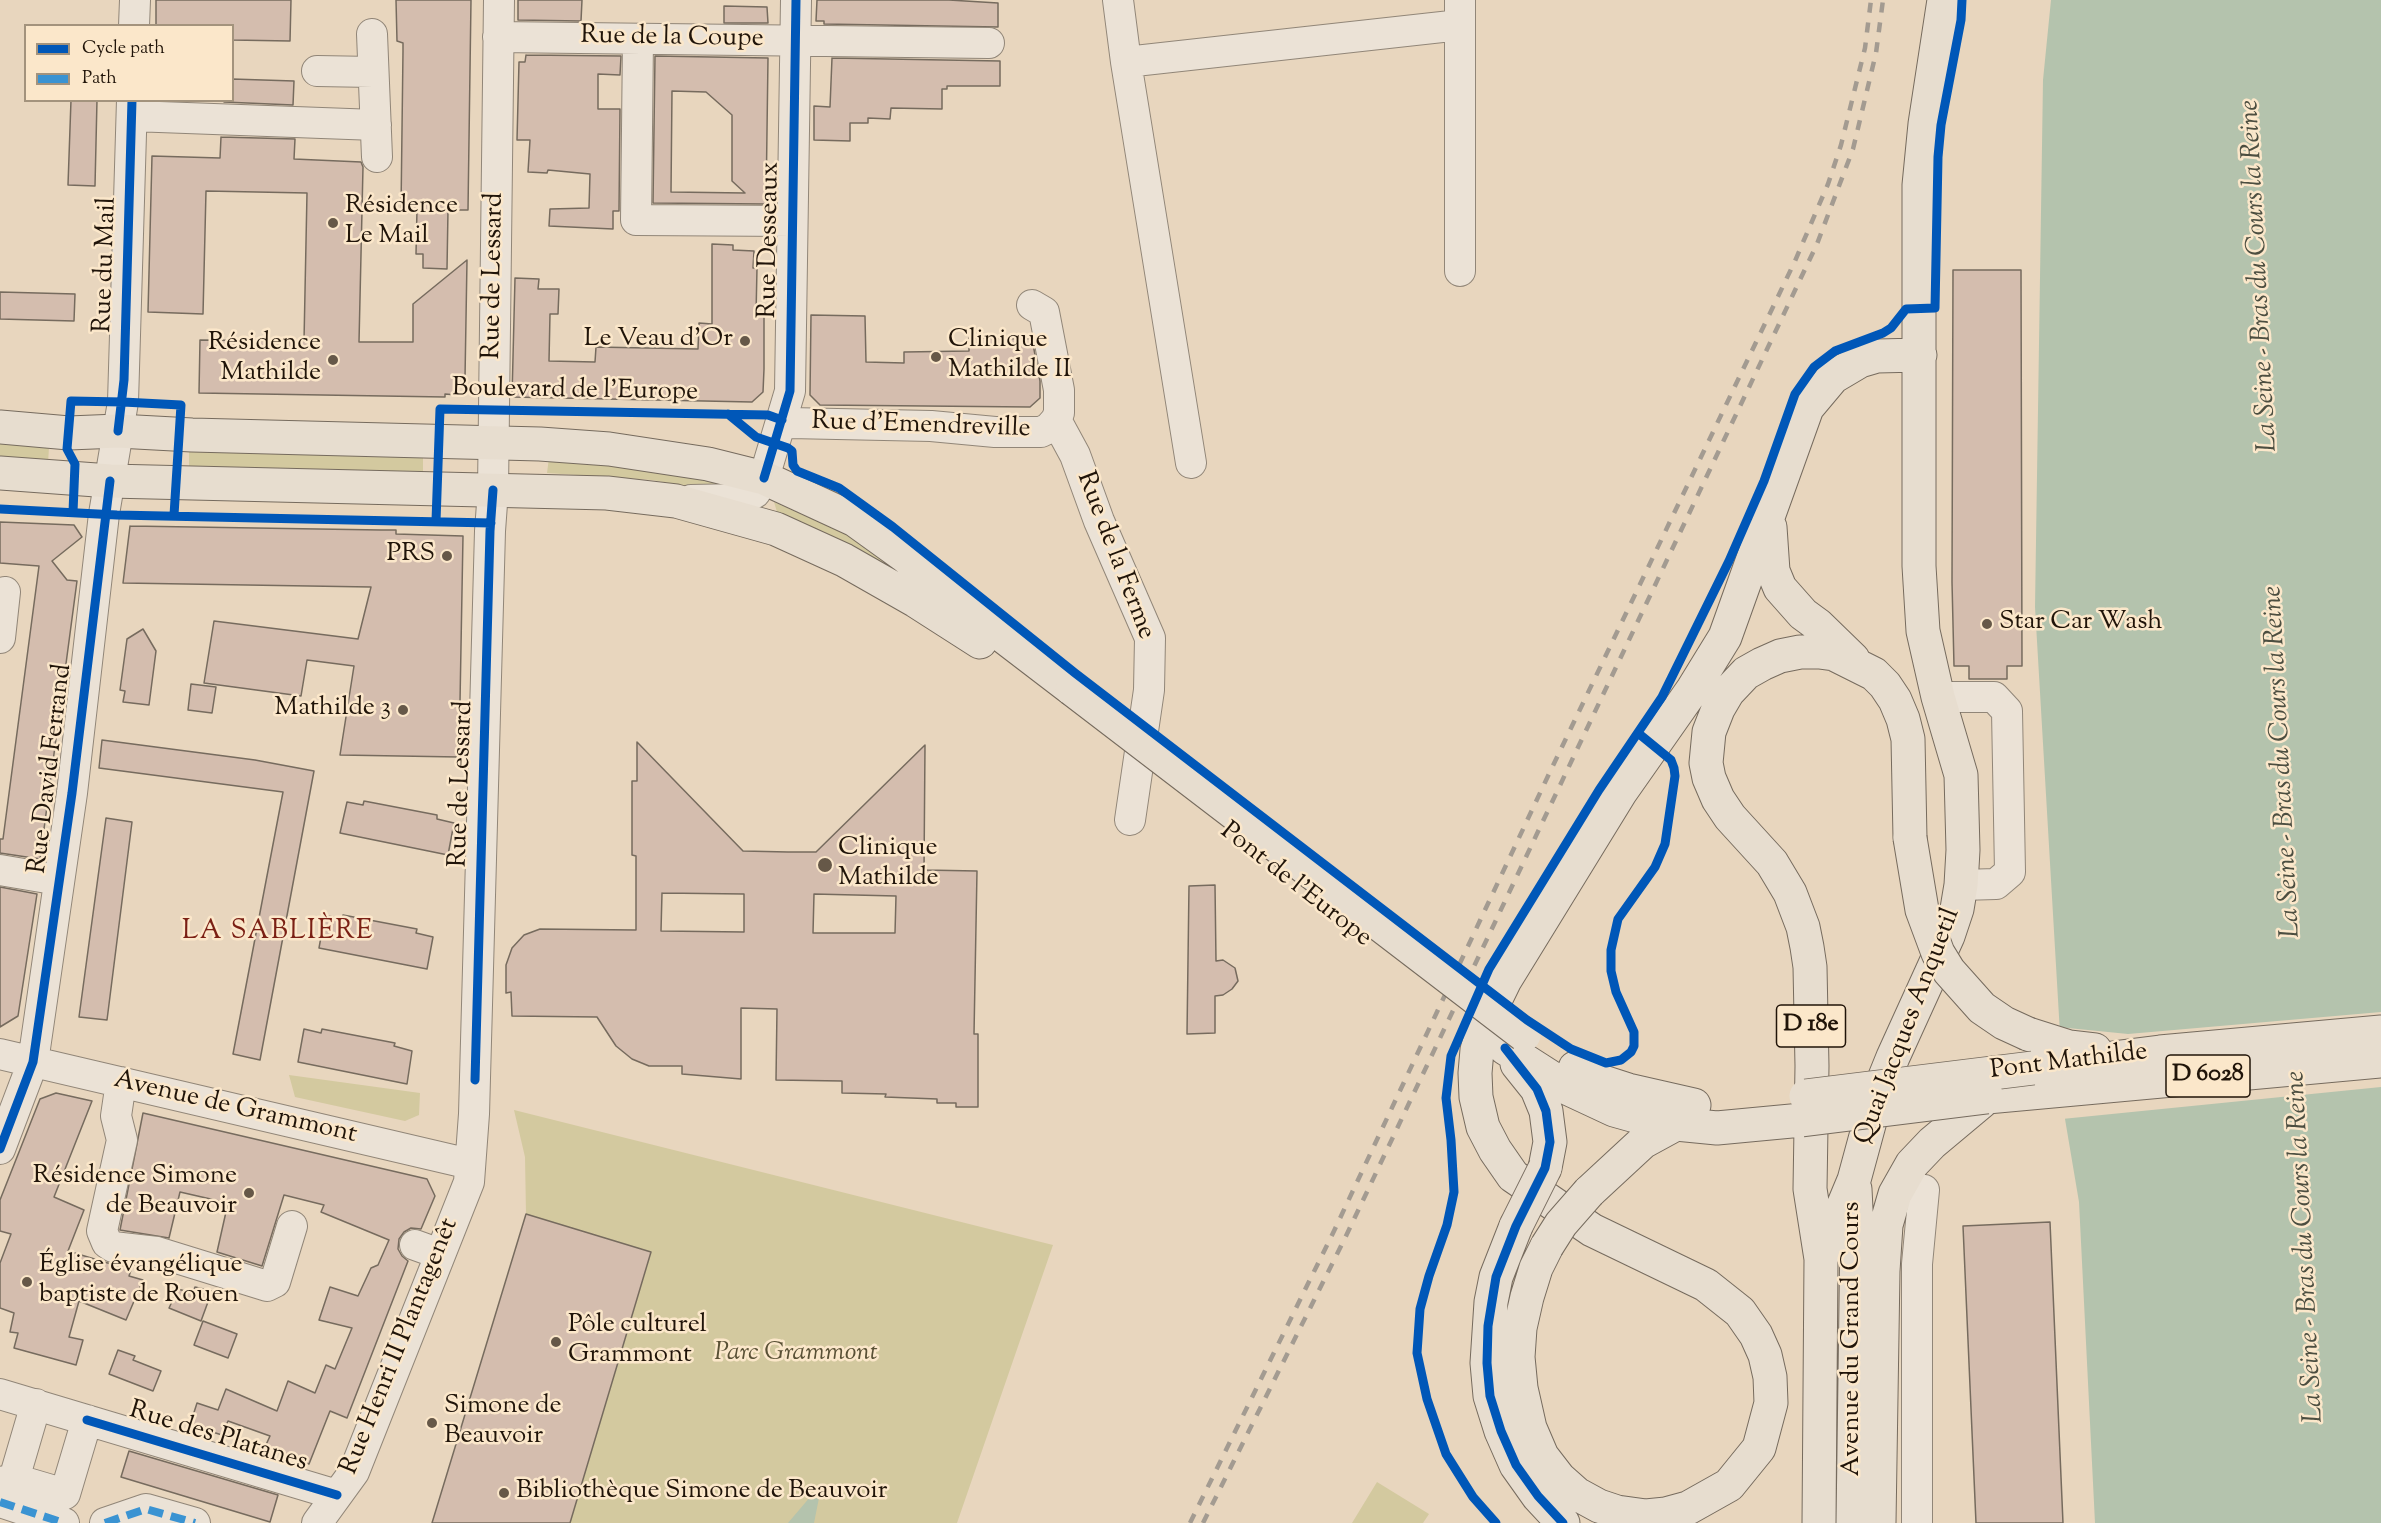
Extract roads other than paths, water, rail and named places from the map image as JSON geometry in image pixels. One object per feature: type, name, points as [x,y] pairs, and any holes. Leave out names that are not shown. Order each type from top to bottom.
[{"type":"main road","name":"Quai Jacques Anquetil","points":[[1854,1180],[1876,1100],[1948,936],[1957,909],[1961,885],[1964,823],[1962,775],[1938,697],[1923,631],[1918,566],[1919,185],[1925,124],[1944,0]]},
{"type":"main road","points":[[1676,1124],[1643,1142],[1589,1192],[1561,1224],[1536,1268],[1520,1328],[1518,1357],[1523,1398],[1530,1428],[1542,1456],[1559,1478],[1577,1494],[1599,1506],[1617,1512],[1646,1516],[1688,1508],[1729,1485],[1759,1448],[1771,1403],[1766,1355],[1740,1312],[1706,1285],[1592,1230],[1513,1176],[1495,1150],[1483,1126],[1476,1097],[1477,1050],[1486,1019],[1505,980],[1620,793],[1693,689],[1725,637],[1807,408],[1833,377],[1860,361],[1877,356],[1920,355]]},
{"type":"main road","name":"Boulevard de l'Europe","points":[[0,427],[69,433],[118,431],[186,435],[494,442],[609,449],[708,464],[764,478],[855,520],[905,556],[1070,700]]},
{"type":"main road","points":[[0,473],[110,481],[607,493],[676,501],[776,530],[844,560],[971,635],[1070,700]]},
{"type":"main road","points":[[1769,519],[1773,571],[1780,588],[1797,608],[1858,664],[1874,674],[1885,685],[1895,700],[1903,719],[1908,740],[1910,838],[1917,891],[1931,938],[1949,971],[1982,1008],[2004,1023],[2028,1034],[2069,1047],[2160,1052]]},
{"type":"main road","name":"D 18e","points":[[1821,1259],[1810,1189],[1810,967],[1803,927],[1790,893],[1772,863],[1730,817],[1718,799],[1708,771],[1707,749],[1709,732],[1718,709],[1728,692],[1746,673],[1780,656],[1800,652],[1834,654],[1858,664]]},
{"type":"main road","name":"Pont de l'Europe","points":[[1070,700],[1518,1053]]},
{"type":"main road","name":"Pont Mathilde","points":[[1759,1115],[2160,1052],[2381,1032]]},
{"type":"main road","points":[[1518,1053],[1665,1100],[1759,1115]]},
{"type":"main road","points":[[1518,1053],[1569,1089],[1614,1110],[1676,1124],[1717,1128],[1759,1115]]},
{"type":"main road","points":[[1518,1053],[1546,1111],[1550,1142],[1545,1168],[1516,1226],[1496,1277],[1491,1302],[1487,1363],[1490,1396],[1501,1431],[1516,1465],[1538,1496],[1563,1523]]},
{"type":"main road","name":"Pont Mathilde","points":[[1804,1108],[1988,1097],[2381,1061]]},
{"type":"main road","points":[[1880,1523],[1883,1271],[1886,1225],[1895,1194],[1912,1164],[1948,1128],[1988,1097]]},
{"type":"main road","name":"Avenue du Grand Cours","points":[[1819,1523],[1821,1259],[1854,1180]]},
{"type":"main road","name":"Avenue du Grand Cours","points":[[1852,1523],[1857,1229],[1854,1180]]},
{"type":"street","points":[[134,24],[135,0]]},
{"type":"street","name":"Rue de Lessard","points":[[470,1164],[475,1080],[489,540],[493,490],[499,0]]},
{"type":"street","name":"Rue Desseaux","points":[[764,478],[790,391],[796,0]]},
{"type":"street","points":[[1118,0],[1191,463]]},
{"type":"street","points":[[1126,62],[1460,13],[1460,271]]},
{"type":"street","points":[[372,34],[377,157]]},
{"type":"street","name":"Rue de la Coupe","points":[[498,37],[989,43]]},
{"type":"street","points":[[638,39],[636,220],[792,221]]},
{"type":"street","points":[[317,71],[374,72]]},
{"type":"street","points":[[132,108],[376,125]]},
{"type":"street","name":"Rue du Mail","points":[[110,481],[123,402],[132,108]]},
{"type":"street","points":[[1032,305],[1044,312],[1059,390],[1060,404],[1056,420]]},
{"type":"street","name":"Rue d'Emendreville","points":[[782,420],[790,423],[1041,432],[1049,428],[1056,420]]},
{"type":"street","name":"Rue de la Ferme","points":[[1056,420],[1075,455],[1099,521],[1150,638],[1149,690],[1130,820]]},
{"type":"street","points":[[676,501],[741,499],[755,493],[764,478]]},
{"type":"street","name":"Rue David Ferrand","points":[[0,1149],[33,1062],[59,880],[110,481]]},
{"type":"street","points":[[0,638],[5,592]]},
{"type":"street","points":[[1938,697],[1994,697],[2007,711],[2010,872],[1996,884],[1961,885]]},
{"type":"street","points":[[0,870],[59,880]]},
{"type":"street","name":"Avenue de Grammont","points":[[0,1054],[470,1164]]},
{"type":"street","points":[[121,1082],[116,1116],[122,1140],[102,1231],[107,1243],[113,1247],[157,1252],[267,1286],[275,1282],[292,1226]]},
{"type":"street","name":"Rue Henri II Plantagenêt","points":[[316,1523],[354,1472],[427,1249],[469,1182],[470,1164]]},
{"type":"street","points":[[1917,1523],[1917,1264],[1924,1190]]},
{"type":"street","name":"Rue des Platanes","points":[[0,1394],[337,1495]]},
{"type":"street","points":[[5,1488],[36,1404]]},
{"type":"street","points":[[5,1488],[65,1494],[87,1420]]},
{"type":"street","points":[[5,1488],[64,1523]]},
{"type":"street","points":[[105,1523],[147,1509],[195,1523]]},
{"type":"water","name":"La Seine - Bras du Cours la Reine","points":[[2051,0],[2381,0],[2381,1523],[2095,1523],[2079,1202],[2065,1119],[2035,607],[2043,80]]},
{"type":"water","points":[[822,1483],[814,1523],[788,1523]]},
{"type":"railway","points":[[1190,1523],[1334,1231],[1548,776],[1795,261],[1828,184],[1841,145],[1865,48],[1871,0]]},
{"type":"railway","points":[[1203,1523],[1346,1236],[1817,244],[1853,149],[1876,53],[1883,0]]},
{"type":"place","name":"Résidence Le Mail","points":[[333,223]]},
{"type":"place","name":"Le Veau d'Or","points":[[745,341]]},
{"type":"place","name":"Clinique Mathilde II","points":[[936,357]]},
{"type":"place","name":"Résidence Mathilde","points":[[333,360]]},
{"type":"place","name":"PRS","points":[[447,556]]},
{"type":"place","name":"Star Car Wash","points":[[1987,624]]},
{"type":"place","name":"Mathilde 3","points":[[403,710]]},
{"type":"place","name":"Clinique Mathilde","points":[[825,865]]},
{"type":"place","name":"Résidence Simone de Beauvoir","points":[[249,1193]]},
{"type":"place","name":"Église évangélique baptiste de Rouen","points":[[27,1282]]},
{"type":"place","name":"Pôle culturel Grammont","points":[[556,1342]]},
{"type":"place","name":"Simone de Beauvoir","points":[[432,1423]]},
{"type":"place","name":"Bibliothèque Simone de Beauvoir","points":[[504,1493]]},
{"type":"district","name":"LA SABLIÈRE","points":[[278,933]]},
{"type":"park label","name":"Parc Grammont","points":[[796,1355]]}]
